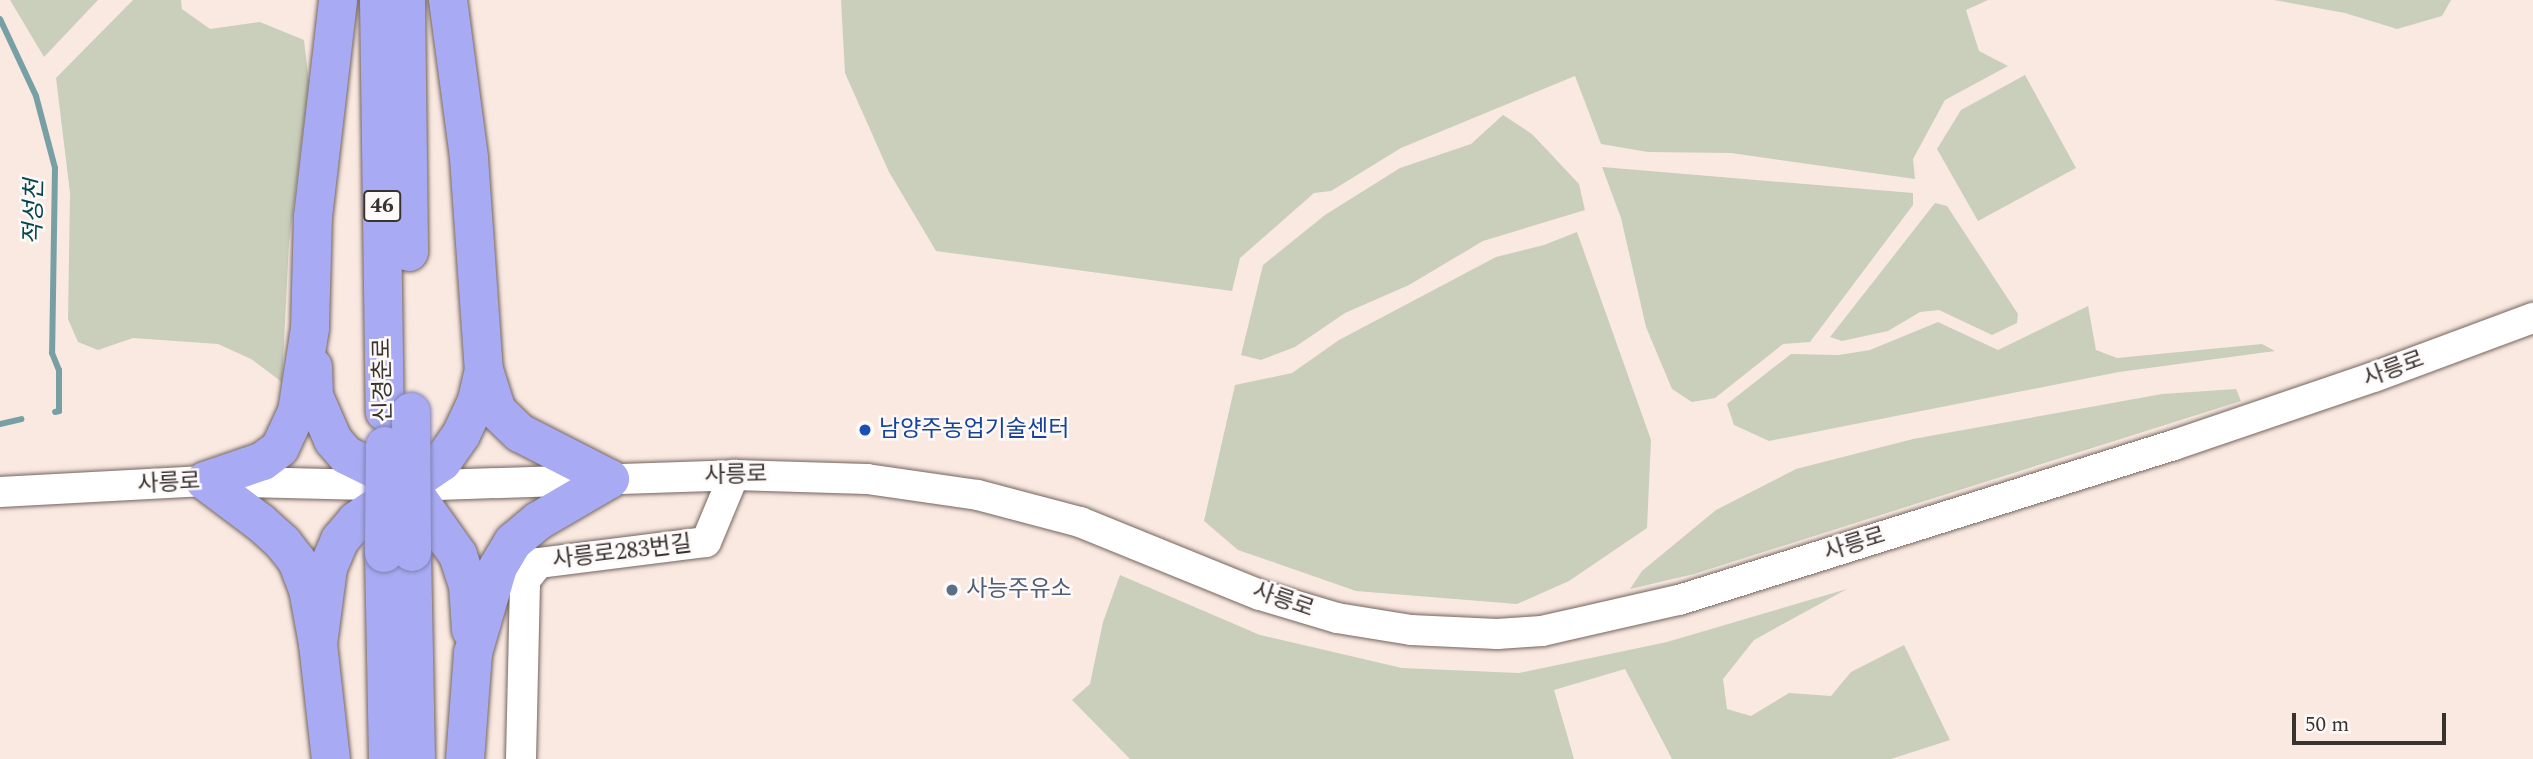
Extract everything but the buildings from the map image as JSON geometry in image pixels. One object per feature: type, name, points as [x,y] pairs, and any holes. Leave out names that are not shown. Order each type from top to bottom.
[{"type":"highway","points":[[338,0],[313,217],[310,328],[314,396],[334,440],[346,455],[409,486],[458,555],[468,585],[473,653],[465,759]]},
{"type":"highway","name":"신경춘로","points":[[379,0],[398,412]]},
{"type":"highway","name":"신경춘로","points":[[388,759],[398,552],[398,412],[407,0]]},
{"type":"highway","points":[[448,0],[469,158],[484,370],[497,411],[520,433],[610,479]]},
{"type":"highway","points":[[205,481],[263,461],[280,448],[297,412],[310,328]]},
{"type":"highway","points":[[318,644],[328,568],[340,540],[356,521],[442,462],[461,435],[477,400],[484,370]]},
{"type":"highway","points":[[473,653],[498,566],[513,542],[538,521],[610,479]]},
{"type":"highway","points":[[205,481],[283,542],[297,561],[308,589],[318,644],[331,759]]},
{"type":"highway","name":"신경춘로","points":[[398,552],[416,759]]},
{"type":"street","name":"사릉로","points":[[0,492],[205,481],[409,486],[734,475],[867,479],[989,498],[1080,522],[1260,595],[1337,618],[1425,631],[1497,634],[1542,631],[1679,600],[2174,445],[2374,377],[2533,318]]},
{"type":"street","name":"사릉로283번길","points":[[521,759],[525,580],[539,563],[706,542],[734,475]]},
{"type":"green space","points":[[10,0],[98,0],[44,57]]},
{"type":"green space","points":[[133,0],[181,0],[182,9],[210,29],[260,22],[304,40],[309,82],[289,243],[282,382],[251,359],[218,344],[133,338],[98,350],[78,342],[68,319],[70,193],[56,78]]},
{"type":"green space","points":[[841,0],[1988,0],[1966,10],[1979,51],[2008,66],[1945,100],[1913,159],[1915,179],[1731,153],[1648,152],[1601,144],[1575,76],[1401,148],[1331,191],[1314,193],[1240,258],[1232,291],[936,251],[889,172],[845,73]]},
{"type":"green space","points":[[2274,0],[2451,0],[2442,16],[2397,29],[2345,13]]},
{"type":"green space","points":[[2025,75],[2076,168],[1978,221],[1937,149],[1961,110]]},
{"type":"green space","points":[[1503,115],[1532,134],[1579,184],[1585,210],[1483,241],[1409,285],[1345,313],[1295,347],[1261,360],[1241,355],[1263,265],[1325,215],[1400,168],[1471,144]]},
{"type":"green space","points":[[1602,167],[1913,193],[1913,205],[1810,342],[1783,344],[1715,398],[1692,402],[1672,389],[1646,327],[1621,218]]},
{"type":"green space","points":[[1935,203],[1947,206],[2018,314],[2017,323],[1992,335],[1939,310],[1920,312],[1888,331],[1842,341],[1830,337]]},
{"type":"green space","points":[[1577,232],[1651,440],[1647,528],[1569,581],[1517,604],[1356,591],[1238,550],[1204,521],[1235,385],[1292,373],[1339,340],[1496,257],[1544,245]]},
{"type":"green space","points":[[2088,306],[2096,350],[2117,358],[2262,344],[2275,351],[2119,372],[1769,441],[1734,425],[1727,404],[1791,354],[1839,355],[1870,350],[1938,322],[1998,350]]},
{"type":"green space","points":[[2236,389],[2241,401],[1694,574],[1630,589],[1642,571],[1716,510],[1796,469],[1913,439],[2162,394]]},
{"type":"green space","points":[[1120,575],[1260,635],[1402,668],[1519,673],[1667,642],[1847,589],[1754,640],[1723,679],[1727,709],[1751,716],[1789,693],[1831,696],[1851,672],[1904,645],[1950,740],[1891,759],[1672,759],[1625,669],[1554,690],[1574,759],[1130,759],[1072,700],[1090,684],[1103,622]]},
{"type":"waterway","name":"적성천","points":[[0,19],[36,96],[55,168],[52,353],[59,370],[59,411],[55,412]]},
{"type":"waterway","name":"적성천","points":[[0,424],[21,419]]},
{"type":"place","name":"남양주농업기술센터","points":[[865,430]]},
{"type":"place","name":"사능주유소","points":[[952,590]]}]
